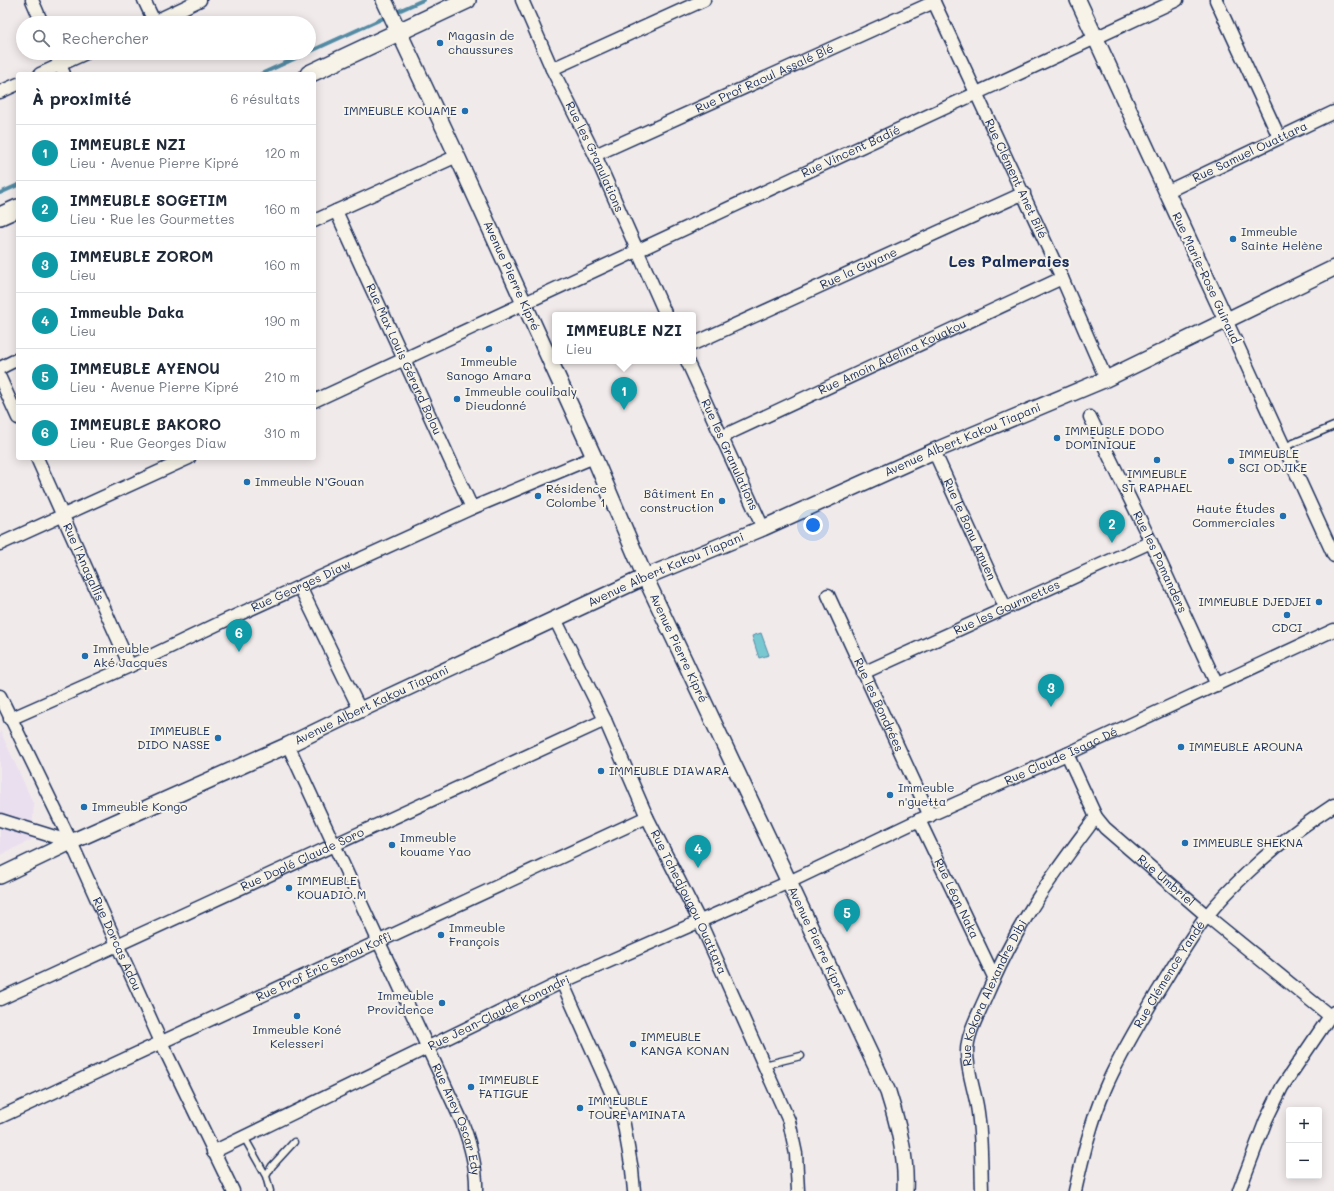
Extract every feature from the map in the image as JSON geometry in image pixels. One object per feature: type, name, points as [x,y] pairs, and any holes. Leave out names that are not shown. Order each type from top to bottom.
[{"type":"main road","points":[[314,72],[466,0]]},
{"type":"main road","points":[[0,216],[16,209]]},
{"type":"street","points":[[32,0],[39,16]]},
{"type":"street","points":[[144,0],[150,16]]},
{"type":"street","points":[[165,16],[200,0]]},
{"type":"street","name":"Avenue Pierre Kipré","points":[[384,0],[594,457],[645,577],[888,1092],[897,1122],[902,1149],[906,1180],[905,1191]]},
{"type":"street","name":"Rue les Granulations","points":[[522,0],[552,69],[594,155],[665,312]]},
{"type":"street","points":[[552,69],[704,0]]},
{"type":"street","name":"Rue Marie-Rose Guiraud","points":[[1078,0],[1334,556]]},
{"type":"street","name":"Rue Vincent Badié","points":[[316,400],[1177,0]]},
{"type":"street","points":[[1216,0],[1279,137]]},
{"type":"street","name":"Rue Clément Anet Bilé","points":[[934,1],[1024,194],[1106,379]]},
{"type":"street","name":"Rue Prof Raoul Assalé Blé","points":[[594,155],[934,1]]},
{"type":"street","points":[[49,72],[62,69],[76,60]]},
{"type":"street","points":[[0,92],[16,85]]},
{"type":"street","name":"Rue Samuel Ouattara","points":[[1166,192],[1334,112]]},
{"type":"street","points":[[316,220],[457,156]]},
{"type":"street","name":"Rue la Guyane","points":[[696,343],[1024,194]]},
{"type":"street","name":"Rue Max Louis Gérard Bolou","points":[[336,211],[472,508]]},
{"type":"street","name":"Avenue Albert Kakou Tiapani","points":[[0,876],[71,842],[288,745],[645,577],[763,528],[934,451],[1106,379],[1334,268]]},
{"type":"street","name":"Rue Amoin Adelina Kouakou","points":[[722,437],[1062,278]]},
{"type":"street","points":[[0,368],[16,360]]},
{"type":"street","name":"Rue les Granulations","points":[[688,364],[763,528]]},
{"type":"street","points":[[0,378],[16,414]]},
{"type":"street","name":"Rue les Pomanders","points":[[1090,418],[1151,542],[1217,685]]},
{"type":"street","name":"Rue le Bonu Amuen","points":[[934,451],[1005,607]]},
{"type":"street","name":"Rue Georges Diaw","points":[[10,718],[130,666],[222,622],[472,508],[594,457]]},
{"type":"street","name":"Rue l'Anagallis","points":[[38,460],[130,666]]},
{"type":"street","points":[[0,544],[185,460]]},
{"type":"street","name":"Rue les Gourmettes","points":[[863,673],[1005,607],[1151,542]]},
{"type":"street","points":[[300,587],[360,710]]},
{"type":"street","name":"Rue les Bondrées","points":[[828,595],[863,673],[924,818]]},
{"type":"street","name":"Rue Tchedjougou Ouattara","points":[[555,619],[605,720],[647,817],[700,922],[789,1121],[796,1154],[798,1191]]},
{"type":"street","name":"Rue Claude Isaac Dé","points":[[789,882],[924,818],[1067,754],[1334,630]]},
{"type":"street","name":"Rue Dorcas Adou","points":[[0,696],[71,842],[116,946],[213,1152],[233,1191]]},
{"type":"street","name":"Rue Doplé Claude Soro","points":[[0,999],[605,720]]},
{"type":"street","name":"Rue Aney Oscar Edy","points":[[288,745],[467,1136],[475,1169],[476,1191]]},
{"type":"street","name":"Rue Umbriel","points":[[1067,754],[1096,817],[1105,828],[1207,916],[1332,1014]]},
{"type":"street","name":"Rue Clémence Yandé","points":[[1075,1191],[1095,1116],[1106,1088],[1122,1055],[1183,950],[1207,916],[1260,861],[1294,832],[1334,805]]},
{"type":"street","name":"Rue Prof Éric Senou Koffi","points":[[0,1117],[647,817]]},
{"type":"street","name":"Rue Kokora Alexandre Dibi","points":[[982,1191],[980,1129],[967,1053],[968,1040],[973,1024],[994,977],[1028,913],[1054,874],[1096,817]]},
{"type":"street","name":"Rue Léon Naka","points":[[924,818],[994,977]]},
{"type":"street","points":[[0,820],[71,842]]},
{"type":"street","name":"Rue Jean-Claude Konandri","points":[[213,1152],[562,982],[789,882]]},
{"type":"street","points":[[562,982],[623,1120],[632,1170],[634,1191]]},
{"type":"street","points":[[1239,1191],[1266,1120],[1282,1088],[1332,1014]]},
{"type":"lane","points":[[1284,446],[1334,426]]},
{"type":"lane","points":[[764,1065],[801,1056]]},
{"type":"lane","points":[[244,1137],[266,1176],[270,1191]]},
{"type":"lane","points":[[266,1176],[272,1166],[294,1142]]},
{"type":"shaded area","points":[[0,730],[34,805],[31,840],[0,855]]},
{"type":"water","points":[[761,633],[769,655],[759,658],[752,636]]},
{"type":"waterway","points":[[394,13],[423,0]]},
{"type":"waterway","points":[[316,49],[388,16]]},
{"type":"waterway","points":[[265,72],[292,60]]},
{"type":"waterway","points":[[0,193],[16,186]]},
{"type":"place","name":"Magasin de chaussures","points":[[440,43]]},
{"type":"place","name":"IMMEUBLE KOUAME","points":[[465,111]]},
{"type":"place","name":"Immeuble Sainte Helène","points":[[1233,239]]},
{"type":"place","name":"Immeuble Sanogo Amara","points":[[489,349]]},
{"type":"place","name":"Immeuble coulibaly Dieudonné","points":[[457,399]]},
{"type":"place","name":"IMMEUBLE NZI","points":[[624,410]]},
{"type":"place","name":"IMMEUBLE DODO DOMINIQUE","points":[[1057,438]]},
{"type":"place","name":"IMMEUBLE ST RAPHAEL","points":[[1157,460]]},
{"type":"place","name":"IMMEUBLE SCI ODJIKE","points":[[1231,461]]},
{"type":"place","name":"Immeuble N’Gouan","points":[[247,482]]},
{"type":"place","name":"Résidence Colombe 1","points":[[538,496]]},
{"type":"place","name":"Bâtiment En construction","points":[[722,501]]},
{"type":"place","name":"Haute Études Commerciales","points":[[1283,516]]},
{"type":"place","name":"IMMEUBLE SOGETIM","points":[[1112,543]]},
{"type":"place","name":"IMMEUBLE DJEDJEI","points":[[1319,602]]},
{"type":"place","name":"CDCI","points":[[1287,615]]},
{"type":"place","name":"IMMEUBLE BAKORO","points":[[239,652]]},
{"type":"place","name":"Immeuble Aké Jacques","points":[[85,656]]},
{"type":"place","name":"IMMEUBLE ZOROM","points":[[1051,707]]},
{"type":"place","name":"IMMEUBLE DIDO NASSE","points":[[218,738]]},
{"type":"place","name":"IMMEUBLE AROUNA","points":[[1181,747]]},
{"type":"place","name":"IMMEUBLE DIAWARA","points":[[601,771]]},
{"type":"place","name":"Immeuble n'guetta","points":[[890,795]]},
{"type":"place","name":"Immeuble Kongo","points":[[84,807]]},
{"type":"place","name":"IMMEUBLE SHEKNA","points":[[1185,843]]},
{"type":"place","name":"Immeuble kouame Yao","points":[[392,845]]},
{"type":"place","name":"Immeuble Daka","points":[[698,868]]},
{"type":"place","name":"IMMEUBLE KOUADIO.M","points":[[289,888]]},
{"type":"place","name":"IMMEUBLE AYENOU","points":[[847,932]]},
{"type":"place","name":"Immeuble François","points":[[441,935]]},
{"type":"place","name":"Immeuble Providence","points":[[442,1003]]},
{"type":"place","name":"Immeuble Koné Kelesseri","points":[[297,1016]]},
{"type":"place","name":"IMMEUBLE KANGA KONAN","points":[[633,1044]]},
{"type":"place","name":"IMMEUBLE FATIGUE","points":[[471,1087]]},
{"type":"place","name":"IMMEUBLE TOURE AMINATA","points":[[580,1108]]},
{"type":"district","name":"Les Palmeraies","points":[[1009,261]]}]
